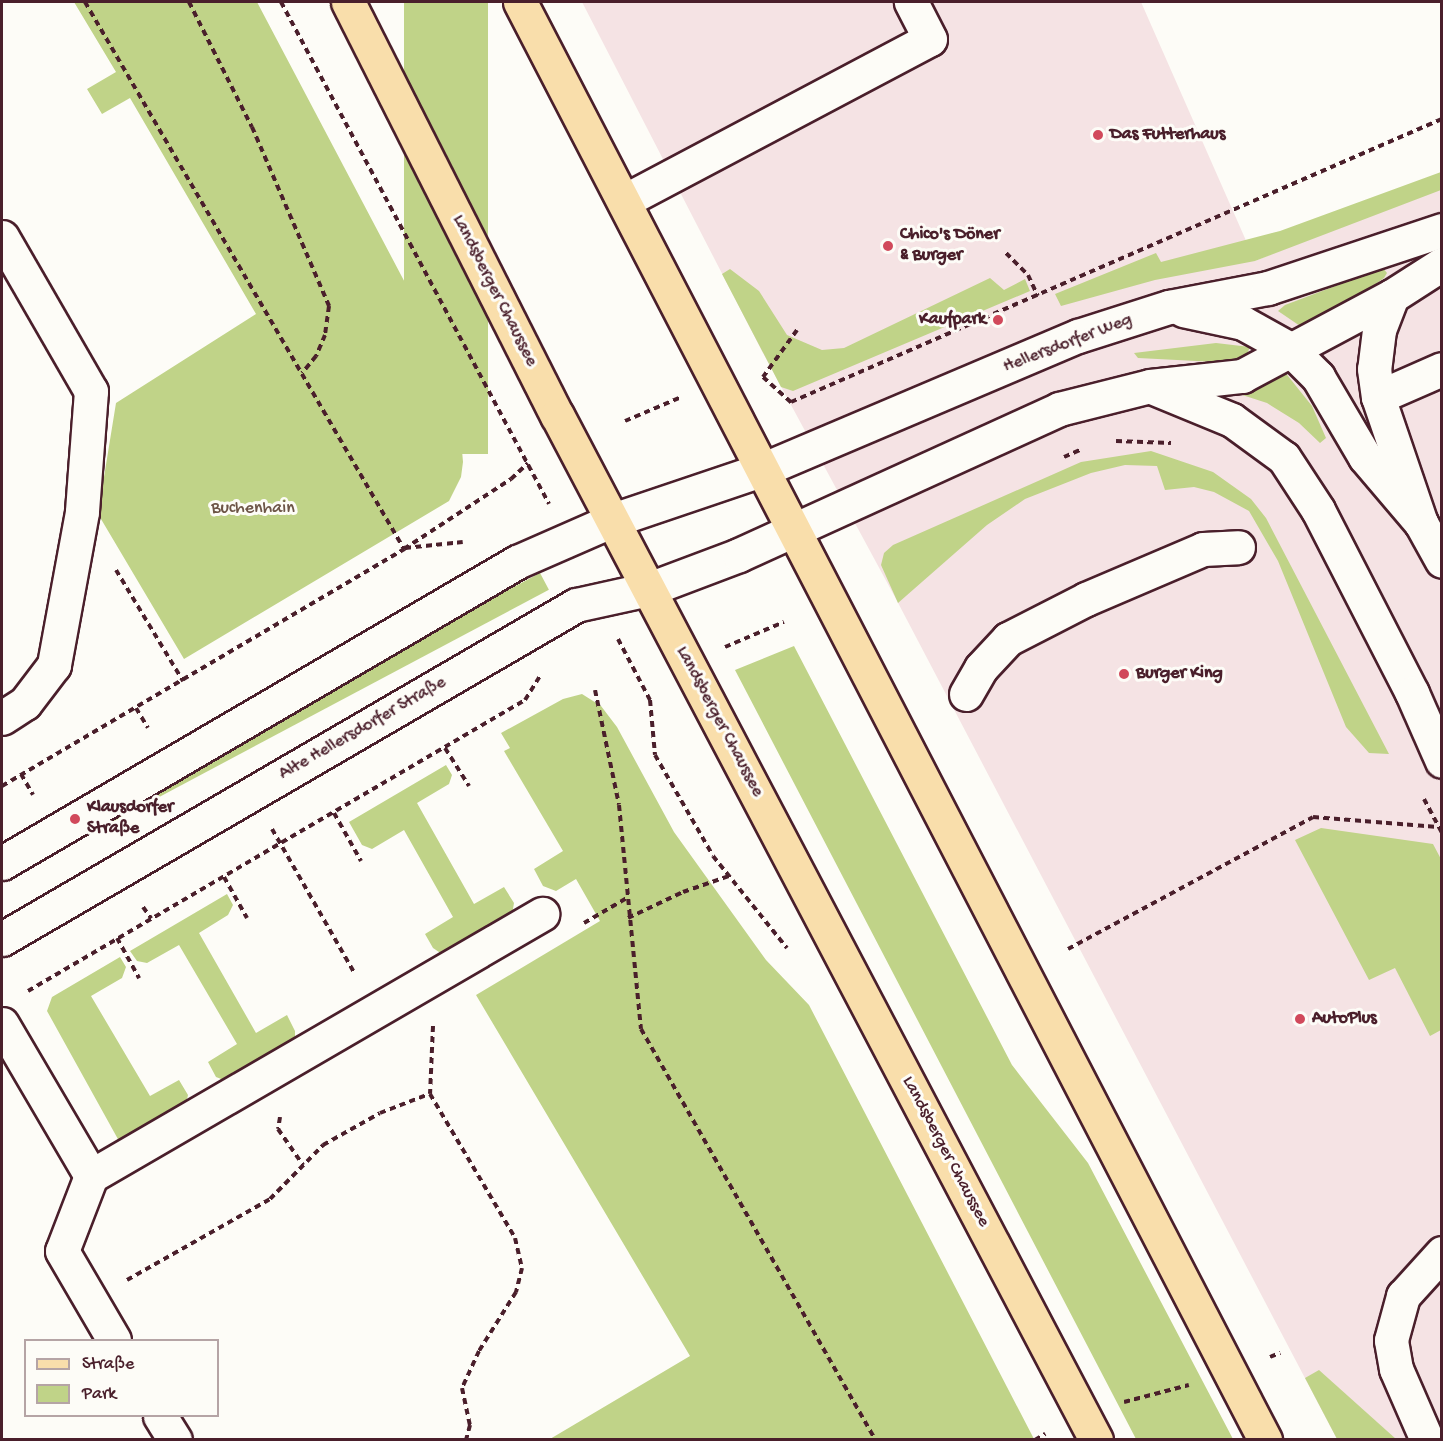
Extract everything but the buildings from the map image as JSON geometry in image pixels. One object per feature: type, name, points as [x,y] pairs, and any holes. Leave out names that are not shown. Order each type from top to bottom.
[{"type":"main road","name":"Landsberger Chaussee","points":[[348,2],[613,520],[1089,1426]]},
{"type":"main road","points":[[520,2],[764,469],[1265,1440]]},
{"type":"street","points":[[624,201],[930,39],[911,2]]},
{"type":"street","name":"Hellersdorfer Weg","points":[[613,520],[764,469],[1078,336],[1169,308],[1268,288],[1442,231]]},
{"type":"street","points":[[2,237],[91,391],[82,513],[54,665],[25,704],[2,718]]},
{"type":"street","points":[[796,531],[1059,410],[1150,386],[1242,376],[1392,296],[1442,264]]},
{"type":"street","points":[[1392,296],[1379,330],[1374,369],[1378,397],[1421,523],[1442,561]]},
{"type":"street","points":[[1169,308],[1243,323],[1290,350],[1318,377],[1365,457],[1421,523]]},
{"type":"street","points":[[1378,397],[1442,369]]},
{"type":"street","points":[[1150,386],[1232,420],[1284,458],[1318,510],[1412,693],[1442,761]]},
{"type":"street","points":[[2,863],[517,562],[613,520]]},
{"type":"street","name":"Alte Hellersdorfer Straße","points":[[2,939],[558,615],[598,600],[649,589],[796,531]]},
{"type":"street","points":[[966,694],[981,668],[1008,639],[1086,599],[1203,549],[1238,547]]},
{"type":"street","points":[[113,1339],[62,1251],[91,1176],[542,914]]},
{"type":"street","points":[[2,1024],[91,1176]]},
{"type":"street","points":[[1427,1440],[1396,1370],[1391,1340],[1403,1296],[1442,1252]]},
{"type":"street","points":[[161,1417],[175,1440]]},
{"type":"path","points":[[85,2],[404,549]]},
{"type":"path","points":[[189,2],[252,127],[330,306],[325,335],[316,356],[302,373]]},
{"type":"path","points":[[281,2],[567,540]]},
{"type":"path","points":[[797,330],[763,377],[791,402],[1442,119]]},
{"type":"path","points":[[1006,254],[1028,275],[1038,296]]},
{"type":"path","points":[[625,421],[691,393]]},
{"type":"path","points":[[2,786],[404,549],[511,479],[528,463]]},
{"type":"path","points":[[82,513],[183,681]]},
{"type":"path","points":[[598,600],[650,700],[655,755],[729,876],[793,956]]},
{"type":"path","points":[[716,650],[784,622]]},
{"type":"path","points":[[595,690],[619,805],[628,918],[641,1029],[875,1440]]},
{"type":"path","points":[[24,993],[525,700]]},
{"type":"path","points":[[136,708],[150,732]]},
{"type":"path","points":[[446,748],[469,786]]},
{"type":"path","points":[[21,774],[35,799]]},
{"type":"path","points":[[334,813],[361,861]]},
{"type":"path","points":[[1068,949],[1313,818],[1438,827]]},
{"type":"path","points":[[270,826],[376,1010]]},
{"type":"path","points":[[628,918],[729,876]]},
{"type":"path","points":[[224,877],[247,918]]},
{"type":"path","points":[[577,927],[627,898]]},
{"type":"path","points":[[141,903],[151,918]]},
{"type":"path","points":[[117,938],[139,978]]},
{"type":"path","points":[[434,1017],[430,1094],[515,1238],[522,1268],[516,1292],[478,1351],[462,1388],[470,1425],[466,1440]]},
{"type":"path","points":[[265,1075],[282,1102],[278,1130],[303,1165]]},
{"type":"path","points":[[90,1301],[270,1198],[323,1145],[380,1113],[430,1094]]},
{"type":"path","points":[[1089,1426],[1280,1353]]},
{"type":"shaded area","points":[[582,2],[1141,2],[1255,261],[1441,185],[1441,1439],[1337,1439],[896,599],[764,355]]},
{"type":"green space","name":"Buchenhain","points":[[74,2],[257,2],[430,330],[442,356],[459,415],[463,462],[461,477],[449,501],[184,659],[98,514],[116,403],[256,314],[130,98],[102,114],[87,89],[116,72]]},
{"type":"green space","points":[[404,2],[488,2],[488,454],[404,454]]},
{"type":"green space","points":[[1441,172],[1441,190],[1255,261],[1155,280],[1061,306],[1055,294],[1156,253],[1161,262],[1280,231]]},
{"type":"green space","points":[[1383,268],[1387,273],[1384,278],[1349,303],[1303,328],[1278,311],[1285,305]]},
{"type":"green space","points":[[730,269],[759,291],[787,335],[822,350],[844,348],[990,278],[1004,290],[1025,279],[1030,291],[793,391],[781,387],[722,274]]},
{"type":"green space","points":[[1216,343],[1250,347],[1247,354],[1238,358],[1216,362],[1138,358],[1134,353]]},
{"type":"green space","points":[[1284,371],[1312,406],[1326,438],[1320,443],[1299,423],[1267,403],[1233,392]]},
{"type":"green space","points":[[1151,451],[1213,472],[1251,499],[1266,518],[1389,754],[1369,753],[1346,727],[1278,561],[1249,511],[1214,492],[1194,487],[1165,490],[1157,466],[1125,465],[1091,473],[1025,499],[987,525],[898,603],[881,565],[884,553],[893,545],[1081,462]]},
{"type":"green space","points":[[540,573],[549,590],[25,868],[16,851]]},
{"type":"green space","points":[[794,646],[1012,1065],[1088,1163],[1233,1439],[1136,1439],[735,670]]},
{"type":"green space","points":[[582,694],[601,706],[617,727],[674,832],[766,960],[809,1005],[1034,1439],[550,1439],[690,1356],[476,995],[600,921],[576,879],[556,891],[543,886],[534,869],[563,851],[504,751],[510,748],[501,733],[563,699]]},
{"type":"green space","points":[[446,765],[452,775],[449,784],[417,803],[474,904],[504,887],[514,903],[512,915],[445,956],[433,948],[425,934],[453,917],[404,830],[372,849],[362,845],[349,822]]},
{"type":"green space","points":[[1321,828],[1433,844],[1442,861],[1441,1030],[1430,1036],[1395,968],[1369,980],[1295,840]]},
{"type":"green space","points":[[227,894],[233,905],[228,915],[199,933],[256,1033],[287,1015],[295,1031],[295,1043],[229,1082],[216,1077],[208,1062],[237,1044],[179,945],[147,963],[137,961],[130,951]]},
{"type":"green space","points":[[120,957],[126,967],[122,978],[91,996],[150,1096],[179,1080],[188,1095],[185,1108],[119,1141],[47,1011],[52,997]]},
{"type":"green space","points":[[1319,1370],[1396,1439],[1337,1439],[1305,1378]]},
{"type":"place","name":"Das Futterhaus","points":[[1098,135]]},
{"type":"place","name":"Chico's Döner & Burger","points":[[888,246]]},
{"type":"place","name":"Kaufpark","points":[[998,320]]},
{"type":"place","name":"Burger King","points":[[1124,674]]},
{"type":"place","name":"Klausdorfer Straße","points":[[75,819]]},
{"type":"place","name":"AutoPlus","points":[[1300,1019]]}]
